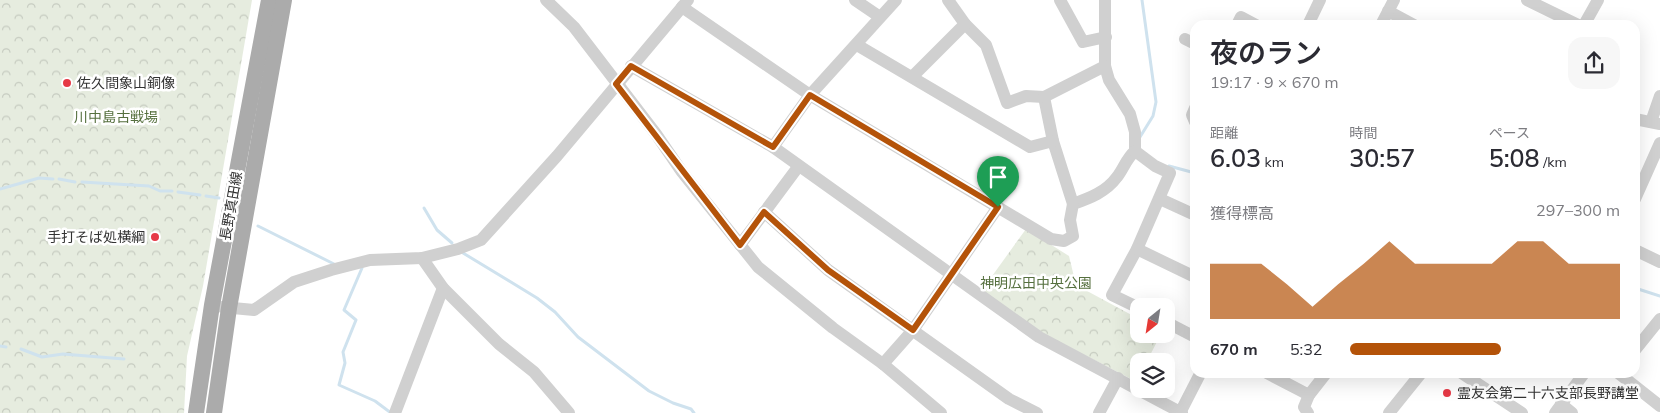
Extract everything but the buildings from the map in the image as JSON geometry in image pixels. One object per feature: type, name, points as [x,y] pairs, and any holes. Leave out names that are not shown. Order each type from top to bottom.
[{"type":"main road","name":"長野真田線","points":[[196,413],[212,305],[269,0]]},
{"type":"main road","name":"長野真田線","points":[[214,413],[229,308],[284,0]]},
{"type":"street","points":[[546,0],[574,27],[758,267],[834,328],[883,364],[941,413]]},
{"type":"street","points":[[855,0],[880,17]]},
{"type":"street","points":[[773,147],[810,95],[896,0]]},
{"type":"street","points":[[948,0],[965,24],[986,45],[1007,104],[1026,96],[1044,97],[1105,66]]},
{"type":"street","points":[[1060,0],[1083,42],[1106,37]]},
{"type":"street","points":[[1073,204],[1103,191],[1117,177],[1126,159],[1135,151],[1135,132],[1130,114],[1109,80],[1105,66],[1105,0]]},
{"type":"street","points":[[1310,20],[1320,0]]},
{"type":"street","points":[[1527,0],[1568,20]]},
{"type":"street","points":[[1587,20],[1598,0]]},
{"type":"street","points":[[212,305],[254,310],[294,282],[332,270],[370,260],[422,258],[458,249],[481,240],[557,156],[685,3],[810,95],[1051,239],[1064,241],[1072,236],[1070,220],[1073,204],[1053,141],[1044,97]]},
{"type":"street","points":[[1384,20],[1391,6],[1408,20]]},
{"type":"street","points":[[912,77],[965,24]]},
{"type":"street","points":[[857,45],[1030,147],[1053,141]]},
{"type":"street","points":[[631,66],[773,147],[798,167],[1039,338],[1118,378],[1181,413],[1198,378]]},
{"type":"street","points":[[1640,120],[1655,123],[1660,96]]},
{"type":"street","points":[[1640,188],[1660,143]]},
{"type":"street","points":[[1130,304],[1112,295],[1137,249],[1170,173],[1155,166],[1135,151]]},
{"type":"street","points":[[740,245],[798,167]]},
{"type":"street","points":[[1160,199],[1190,213]]},
{"type":"street","points":[[883,364],[913,330],[998,207]]},
{"type":"street","points":[[764,212],[828,270],[1009,399],[1036,413]]},
{"type":"street","points":[[1137,249],[1190,275]]},
{"type":"street","points":[[1640,252],[1660,262]]},
{"type":"street","points":[[422,258],[442,288],[499,344],[534,372],[569,413]]},
{"type":"street","points":[[395,413],[442,288]]},
{"type":"street","points":[[1640,344],[1660,319]]},
{"type":"street","points":[[1175,327],[1190,334]]},
{"type":"street","points":[[1099,413],[1118,378]]},
{"type":"street","points":[[1276,378],[1309,395]]},
{"type":"street","points":[[1308,413],[1304,407],[1309,395],[1322,378]]},
{"type":"street","points":[[1389,413],[1417,378]]},
{"type":"street","points":[[1469,378],[1522,413]]},
{"type":"street","points":[[1572,413],[1558,409],[1581,378]]},
{"type":"street","points":[[1624,378],[1660,406]]},
{"type":"green space","name":"川中島古戦場","points":[[0,0],[252,0],[203,286],[187,356],[184,413],[0,413]]},
{"type":"green space","name":"神明広田中央公園","points":[[1026,229],[1069,256],[1076,285],[1130,314],[1130,343],[1156,343],[1151,353],[1130,353],[1130,378],[1034,329],[982,290]]},
{"type":"waterway","points":[[1140,137],[1153,116],[1156,102],[1142,0]]},
{"type":"waterway","points":[[1169,166],[1190,172]]},
{"type":"waterway","points":[[0,189],[39,178],[53,179]]},
{"type":"waterway","points":[[59,179],[75,182]]},
{"type":"waterway","points":[[82,182],[149,186],[160,191],[172,191]]},
{"type":"waterway","points":[[178,192],[200,195]]},
{"type":"waterway","points":[[206,196],[219,198]]},
{"type":"waterway","points":[[424,208],[437,230],[452,243]]},
{"type":"waterway","points":[[258,226],[334,264]]},
{"type":"waterway","points":[[463,253],[537,298],[555,312],[578,337],[649,391],[673,403],[691,409],[694,413]]},
{"type":"waterway","points":[[362,268],[344,310],[356,320],[343,352],[345,363],[339,385],[375,401],[391,413]]},
{"type":"waterway","points":[[1640,290],[1660,296]]},
{"type":"waterway","points":[[0,346],[6,347]]},
{"type":"waterway","points":[[21,349],[42,357],[63,354],[124,359]]},
{"type":"place","name":"佐久間象山銅像","points":[[67,83]]},
{"type":"place","name":"手打そば処横綱","points":[[155,237]]},
{"type":"place","name":"霊友会第二十六支部長野講堂","points":[[1447,393]]},
{"type":"route","points":[[631,66],[773,147],[810,95],[998,207],[913,330],[828,270],[764,212],[740,245],[616,84],[631,66]]}]
